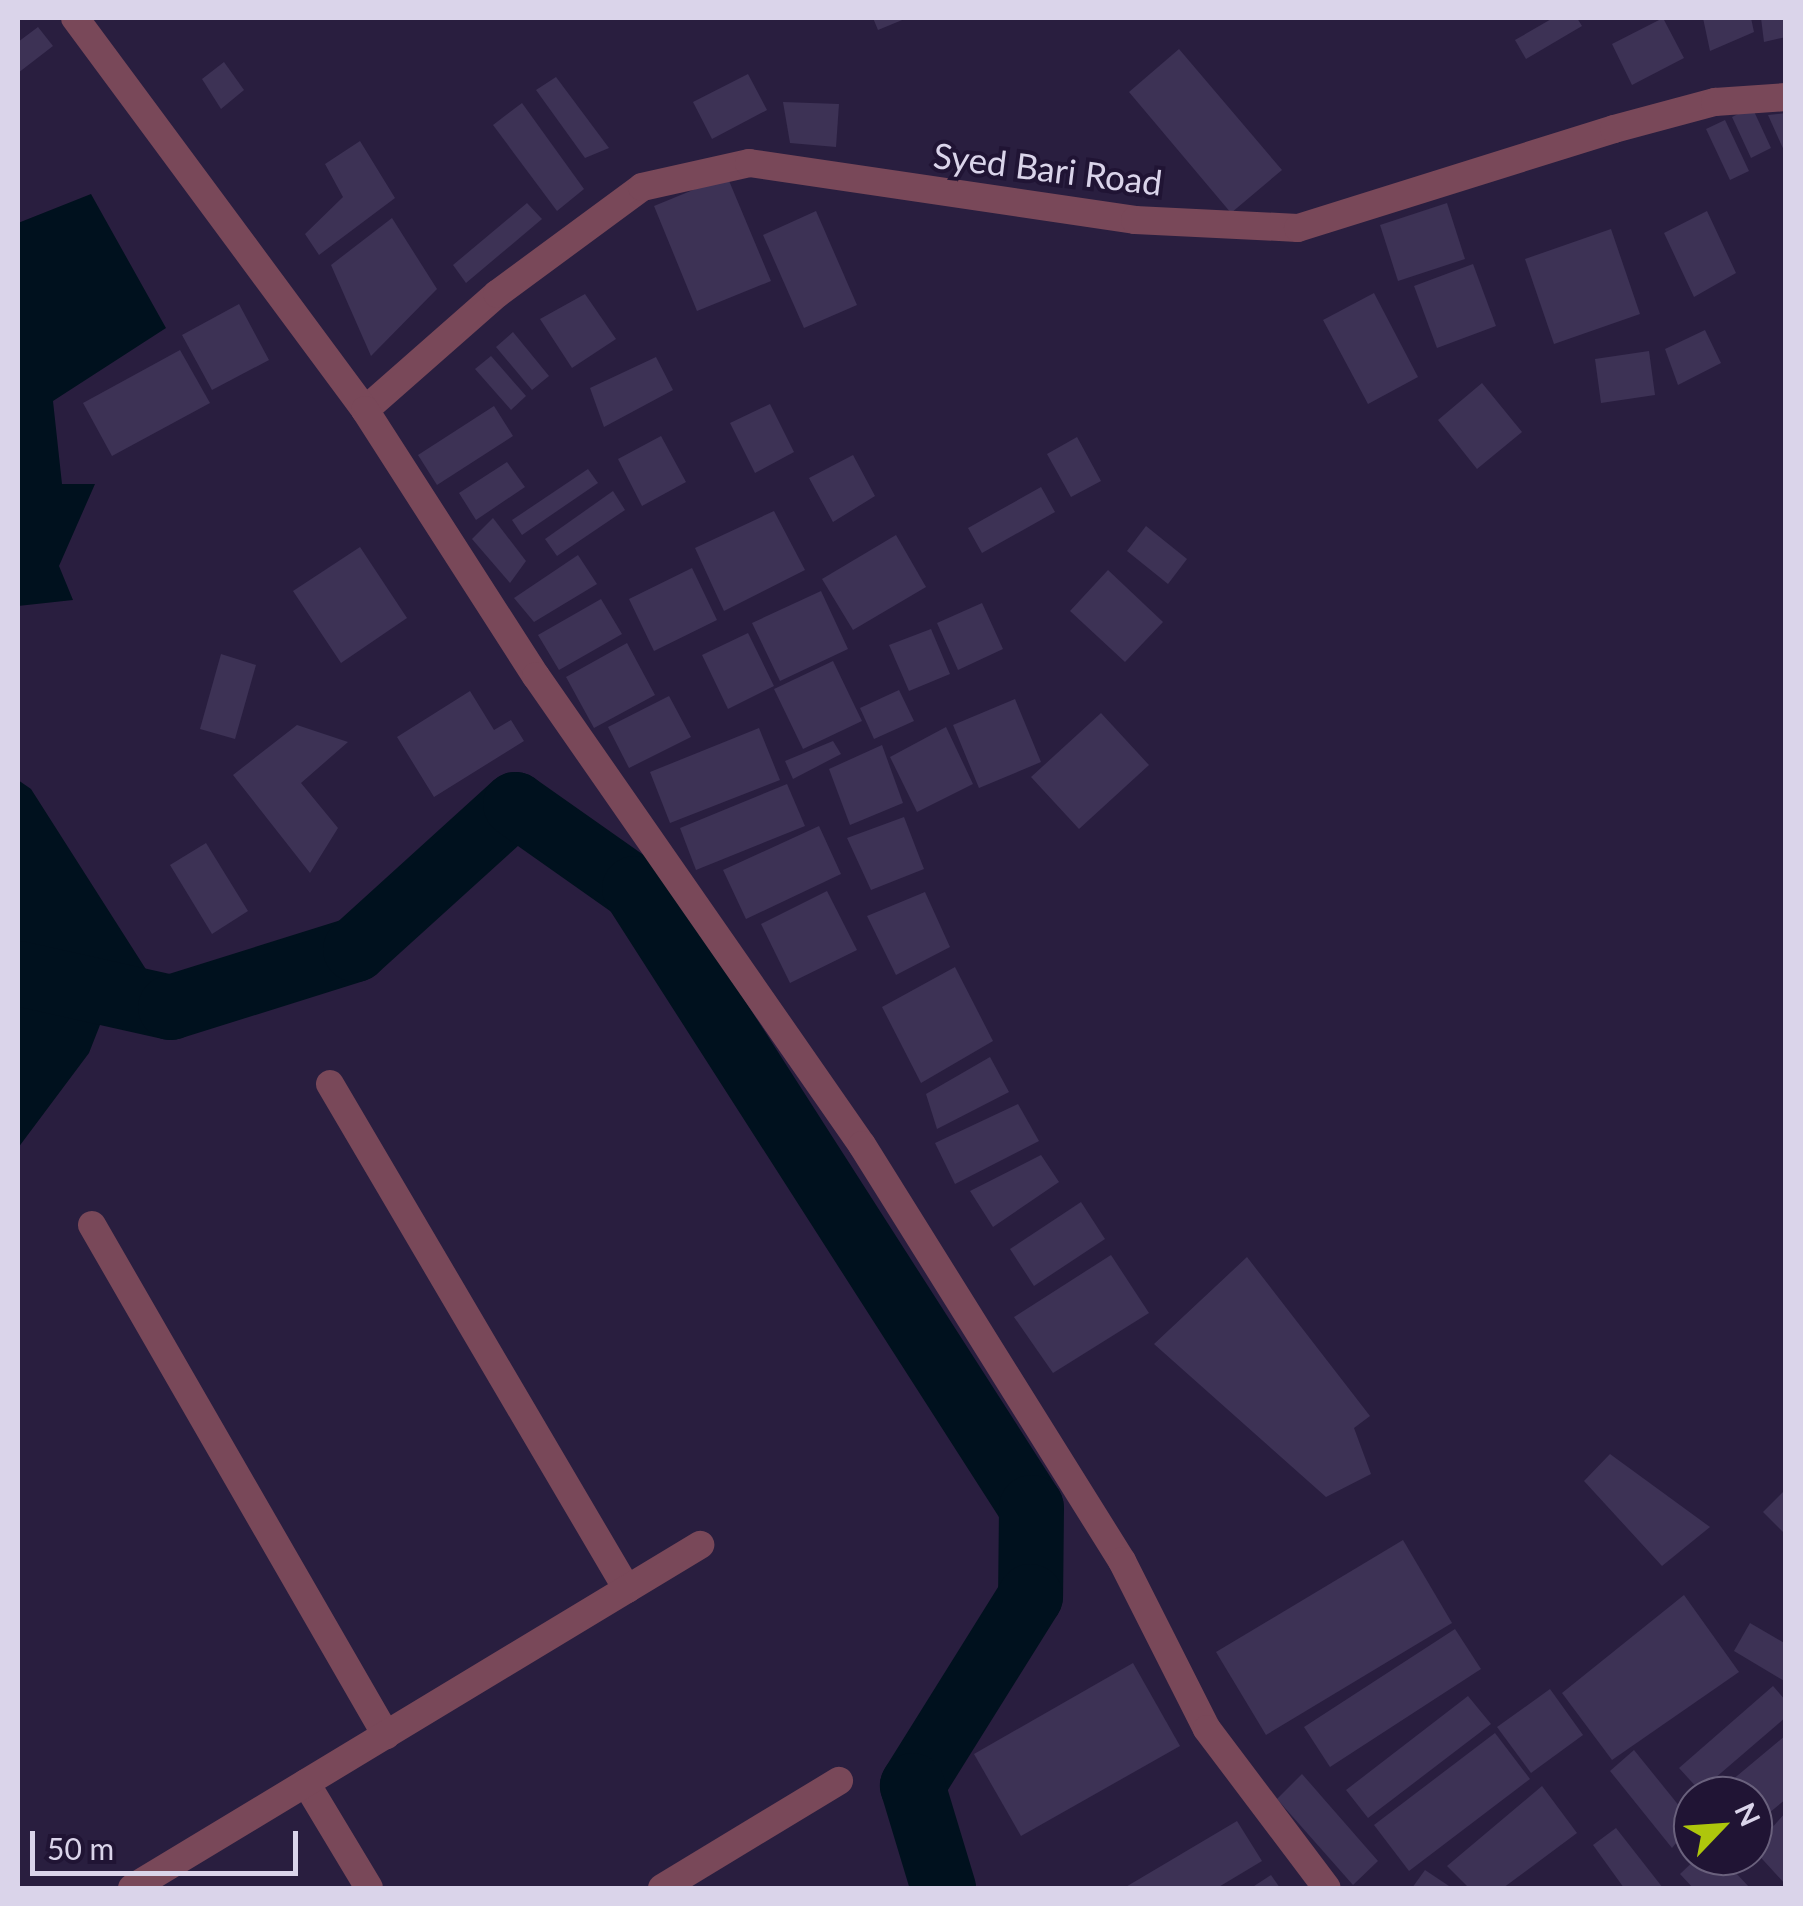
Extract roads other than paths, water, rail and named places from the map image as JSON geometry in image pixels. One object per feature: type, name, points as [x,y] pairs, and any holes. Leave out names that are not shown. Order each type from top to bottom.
[{"type":"street","points":[[75,18],[365,410],[536,676],[862,1144],[1122,1561],[1207,1729],[1327,1888]]},
{"type":"street","name":"Syed Bari Road","points":[[365,410],[496,294],[642,187],[749,163],[1134,220],[1298,228],[1614,129],[1715,102],[1786,97]]},
{"type":"street","points":[[330,1084],[627,1590]]},
{"type":"street","points":[[92,1226],[386,1735]]},
{"type":"street","points":[[132,1888],[700,1545]]},
{"type":"street","points":[[662,1888],[839,1781]]},
{"type":"street","points":[[306,1784],[369,1888]]},
{"type":"water","points":[[91,194],[166,328],[53,401],[62,484],[95,484],[59,566],[73,600],[18,606],[18,223]]},
{"type":"water","points":[[18,780],[31,789],[170,1007],[100,1025],[89,1053],[18,1148]]},
{"type":"waterway","points":[[18,973],[170,1007],[355,949],[515,804],[634,888],[1031,1507],[1030,1596],[912,1785],[943,1888]]}]
